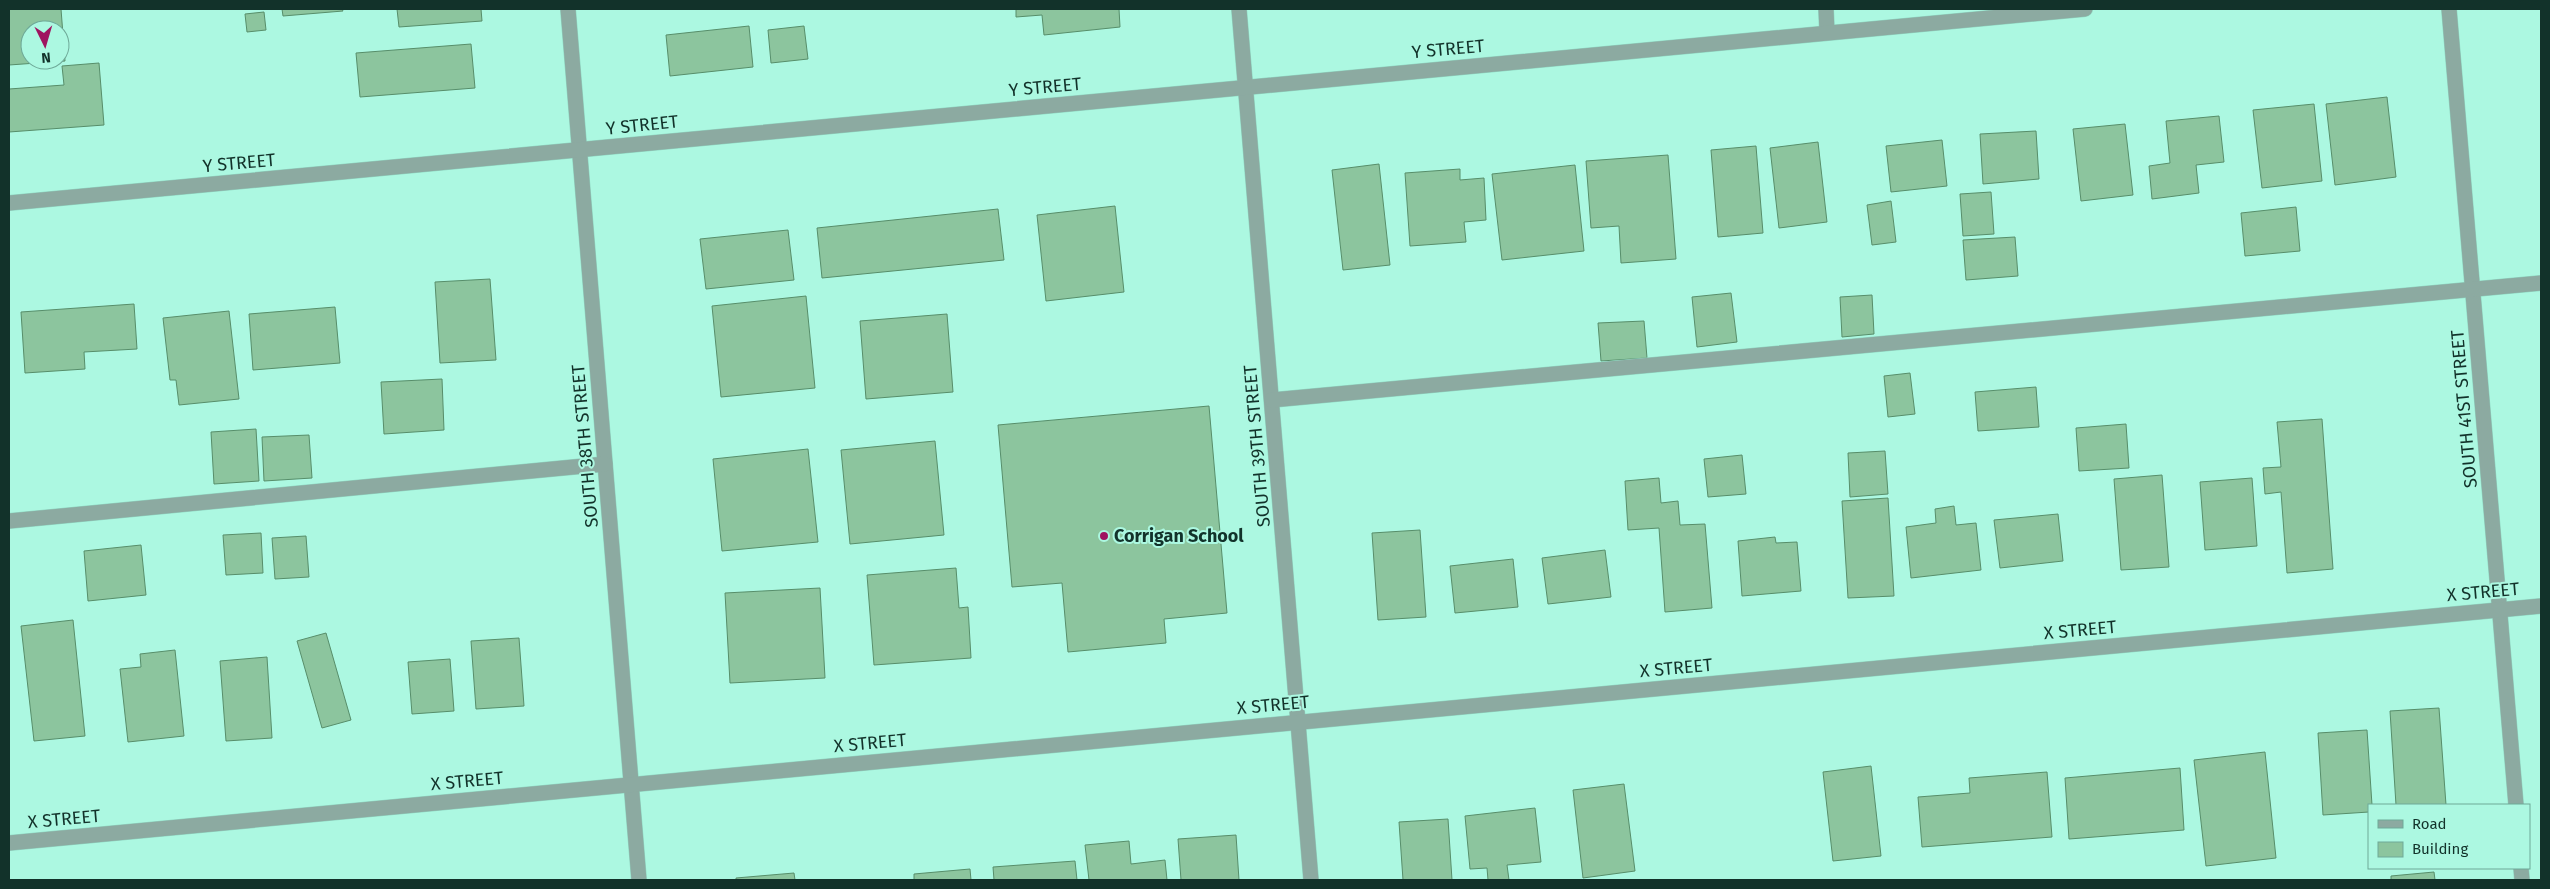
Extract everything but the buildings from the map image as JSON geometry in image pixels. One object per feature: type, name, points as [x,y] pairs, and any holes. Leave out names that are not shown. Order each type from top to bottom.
[{"type":"street","name":"SOUTH 38TH STREET","points":[[568,9],[639,880]]},
{"type":"street","name":"SOUTH 39TH STREET","points":[[1239,9],[1247,86],[1311,880]]},
{"type":"street","points":[[1826,9],[1828,32]]},
{"type":"street","name":"Y STREET","points":[[9,203],[2085,9]]},
{"type":"street","name":"SOUTH 41ST STREET","points":[[2449,9],[2516,804]]},
{"type":"street","points":[[1272,400],[2541,284]]},
{"type":"street","points":[[9,521],[605,464]]},
{"type":"street","name":"X STREET","points":[[9,843],[2541,606]]},
{"type":"place","name":"Corrigan School","points":[[1104,536]]}]
